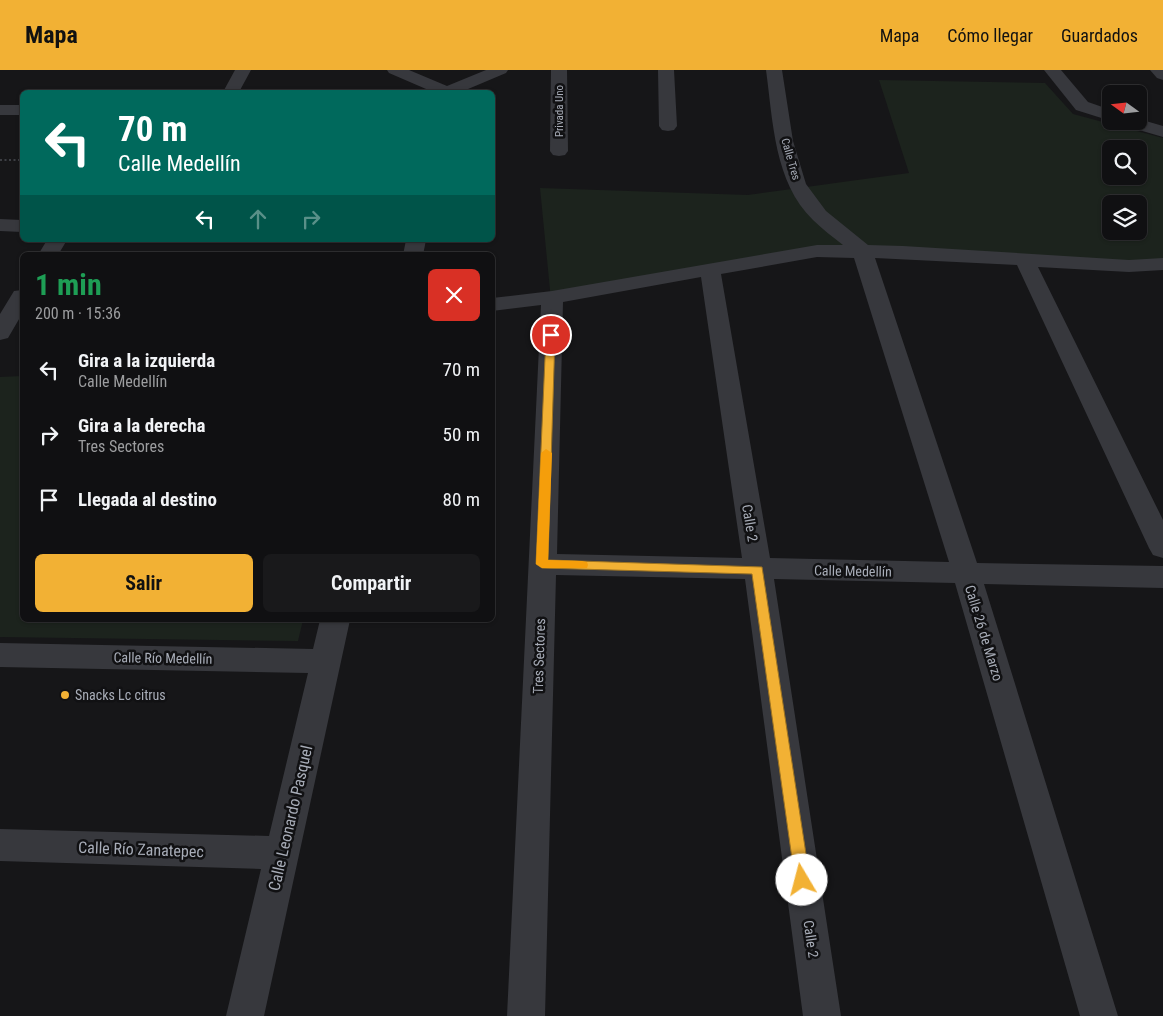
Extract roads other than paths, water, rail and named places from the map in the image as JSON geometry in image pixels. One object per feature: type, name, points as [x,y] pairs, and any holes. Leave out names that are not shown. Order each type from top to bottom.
[{"type":"street","points":[[232,90],[243,70]]},
{"type":"street","points":[[395,70],[442,90]]},
{"type":"street","points":[[447,90],[452,70]]},
{"type":"street","points":[[452,90],[500,70]]},
{"type":"street","name":"Privada Uno","points":[[559,70],[559,151]]},
{"type":"street","points":[[666,70],[668,126]]},
{"type":"street","name":"Calle Tres","points":[[774,70],[784,141],[797,184],[819,215],[862,252]]},
{"type":"street","points":[[1052,70],[1082,106],[1102,113]]},
{"type":"street","points":[[1158,70],[1163,75]]},
{"type":"street","points":[[0,110],[20,110]]},
{"type":"street","points":[[1148,127],[1163,132]]},
{"type":"street","points":[[0,225],[20,226]]},
{"type":"street","points":[[495,304],[552,297],[817,251],[903,252],[1129,266],[1163,264]]},
{"type":"street","name":"Calle 26 de Marzo","points":[[862,252],[966,572],[1099,1016]]},
{"type":"street","points":[[1025,260],[1163,548]]},
{"type":"street","name":"Calle 2","points":[[710,269],[758,570],[822,1016]]},
{"type":"street","name":"Tres Sectores","points":[[526,1016],[552,297]]},
{"type":"street","points":[[0,333],[20,299]]},
{"type":"street","name":"Calle Medellín","points":[[542,564],[1163,577]]},
{"type":"street","name":"Calle Leonardo Pasquel","points":[[245,1016],[335,622]]},
{"type":"street","name":"Calle Río Medellín","points":[[0,655],[326,661]]},
{"type":"street","name":"Calle Río Zanatepec","points":[[0,845],[282,853]]},
{"type":"place","name":"Snacks Lc citrus","points":[[65,695]]}]
